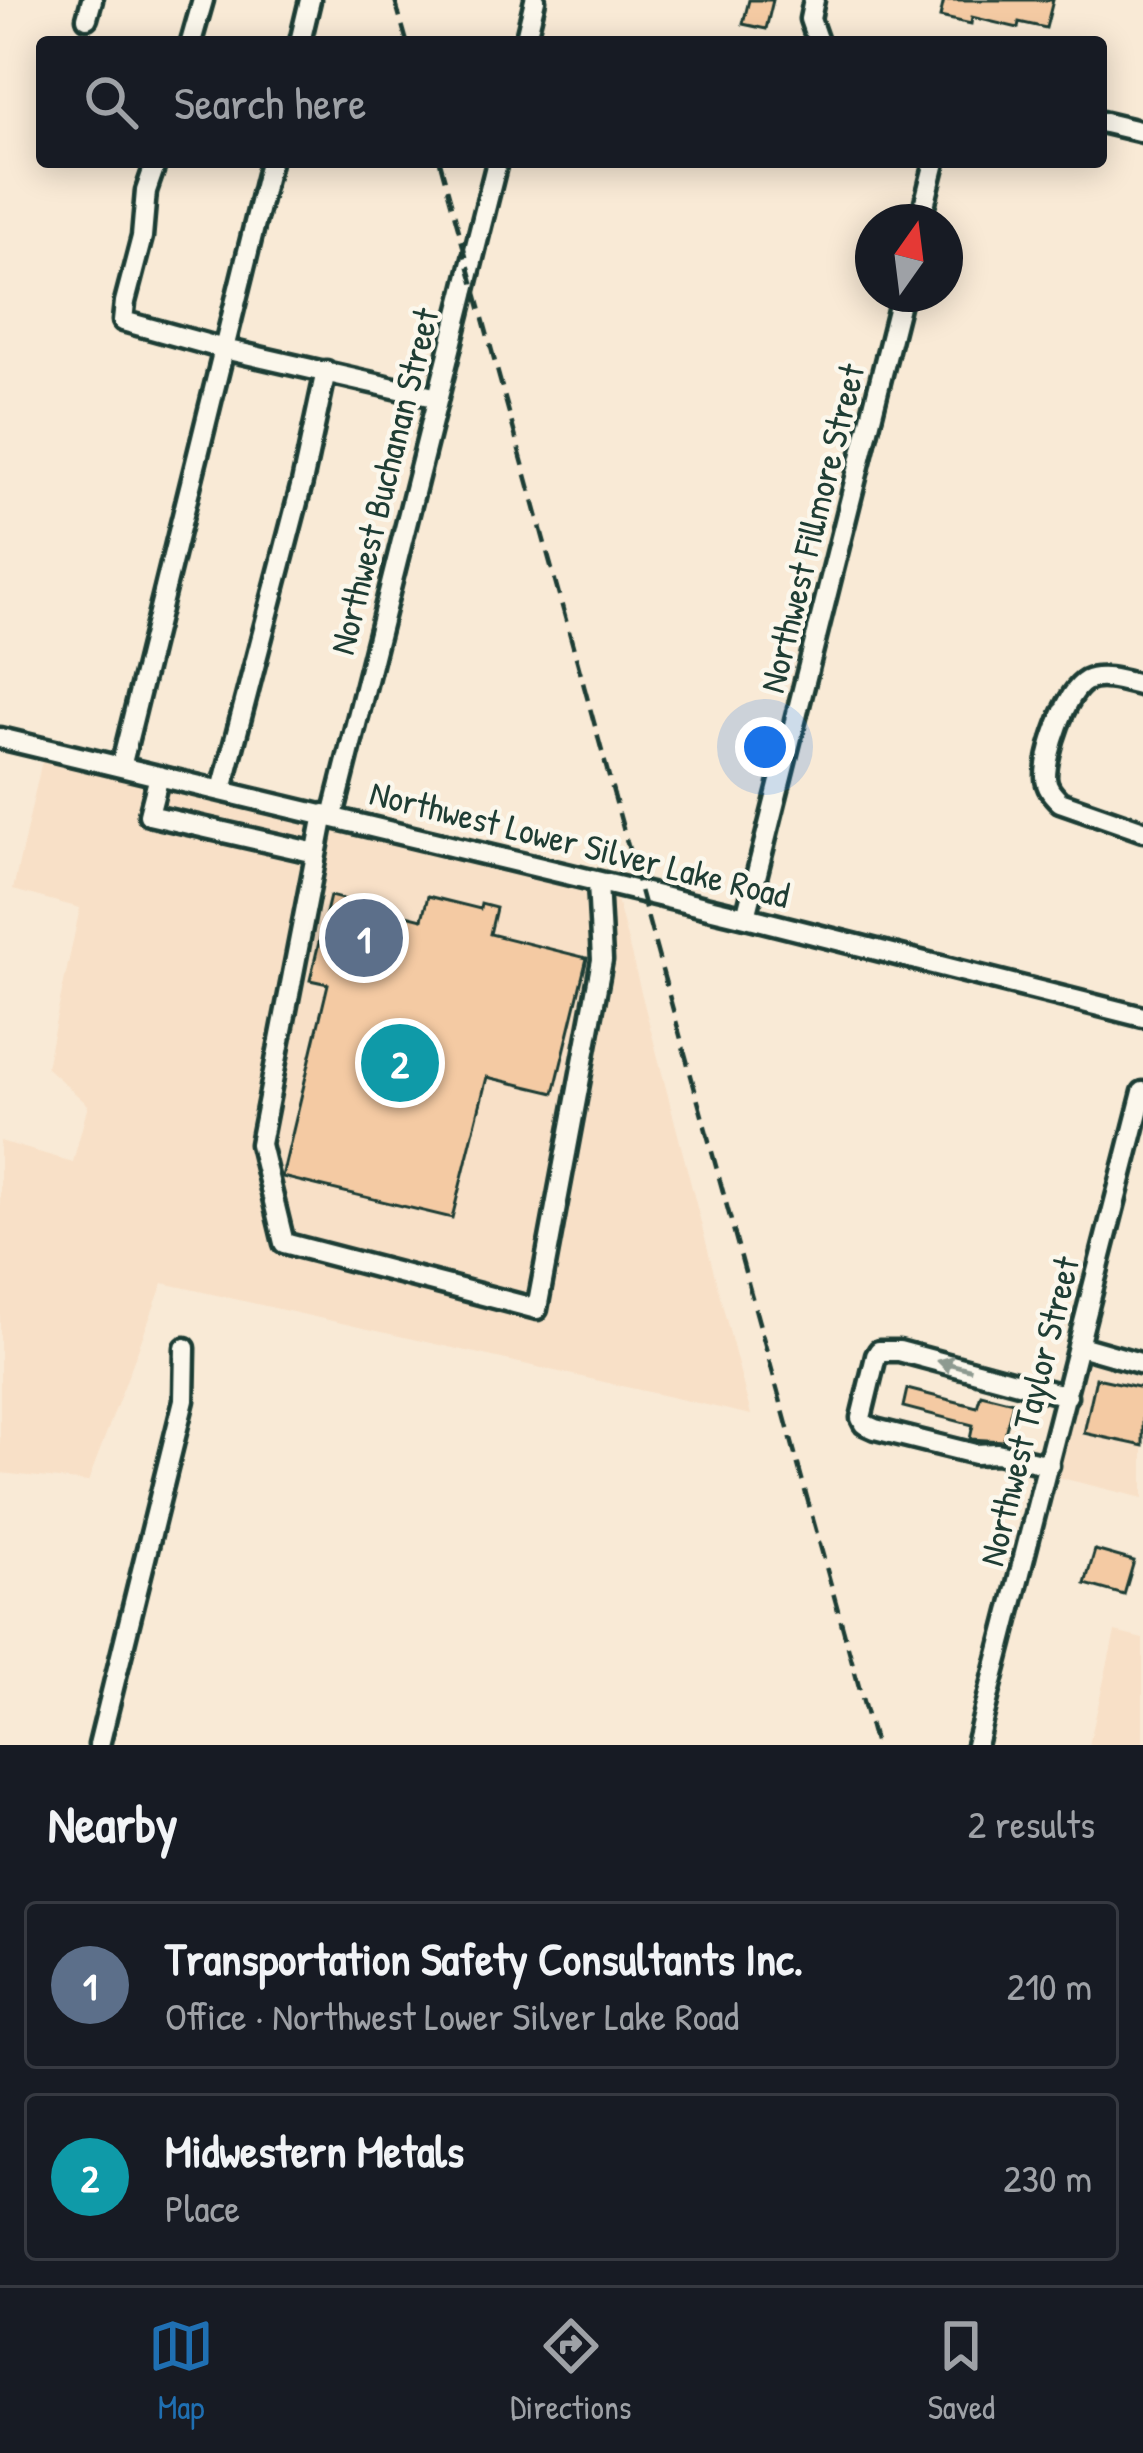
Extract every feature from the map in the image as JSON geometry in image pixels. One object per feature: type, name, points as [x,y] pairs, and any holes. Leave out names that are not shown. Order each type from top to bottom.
[{"type":"street","points":[[193,36],[203,0]]},
{"type":"street","points":[[301,36],[310,0]]},
{"type":"street","points":[[526,36],[535,0]]},
{"type":"street","points":[[814,0],[810,19],[816,36]]},
{"type":"street","points":[[1107,123],[1143,132]]},
{"type":"street","points":[[154,168],[123,321],[224,350],[438,398]]},
{"type":"street","points":[[121,766],[269,168]]},
{"type":"street","name":"Northwest Buchanan Street","points":[[496,168],[316,853],[260,1144],[284,1243],[537,1309],[602,960],[598,882]]},
{"type":"street","points":[[924,204],[934,168]]},
{"type":"street","name":"Northwest Fillmore Street","points":[[746,917],[897,312]]},
{"type":"street","points":[[222,790],[302,483],[326,371]]},
{"type":"street","points":[[1143,686],[1099,677],[1072,693],[1046,779],[1060,802],[1143,832]]},
{"type":"street","name":"Northwest Lower Silver Lake Road","points":[[0,738],[1143,1017]]},
{"type":"street","points":[[159,776],[149,815],[316,853]]},
{"type":"street","name":"Northwest Taylor Street","points":[[976,1745],[1143,1092]]},
{"type":"street","points":[[1080,1346],[1143,1364]]},
{"type":"street","points":[[99,1745],[184,1400],[184,1348]]},
{"type":"street","points":[[1049,1465],[997,1453],[975,1454],[864,1424],[861,1418],[876,1356],[879,1351],[899,1351],[1066,1396]]},
{"type":"shaded area","points":[[43,756],[616,896],[751,1415],[163,1283],[88,1482],[0,1473],[0,1141],[73,1162],[88,1105],[46,1067],[80,908],[13,890]]},
{"type":"shaded area","points":[[1095,1356],[1143,1368],[1143,1498],[1053,1476],[1081,1366]]},
{"type":"shaded area","points":[[1115,1632],[1143,1639],[1143,1745],[1089,1745]]},
{"type":"building","points":[[749,0],[773,0],[766,29],[743,24]]},
{"type":"building","points":[[944,0],[1053,0],[1046,28],[1019,22],[1018,28],[972,17],[971,24],[940,17]]},
{"type":"building","points":[[330,896],[422,919],[428,896],[480,909],[481,904],[496,908],[490,934],[587,958],[554,1093],[487,1077],[452,1218],[282,1177],[328,984],[310,980]]},
{"type":"building","points":[[1096,1378],[1143,1388],[1143,1446],[1084,1433]]},
{"type":"building","points":[[907,1389],[977,1407],[981,1394],[1013,1402],[1003,1441],[970,1439],[973,1425],[903,1407]]},
{"type":"building","points":[[1095,1550],[1134,1561],[1124,1595],[1085,1584]]},
{"type":"railway","points":[[395,0],[405,36]]},
{"type":"railway","points":[[442,168],[875,1745]]},
{"type":"place","name":"Transportation Safety Consultants Inc.","points":[[364,938]]},
{"type":"place","name":"Midwestern Metals","points":[[400,1063]]}]
